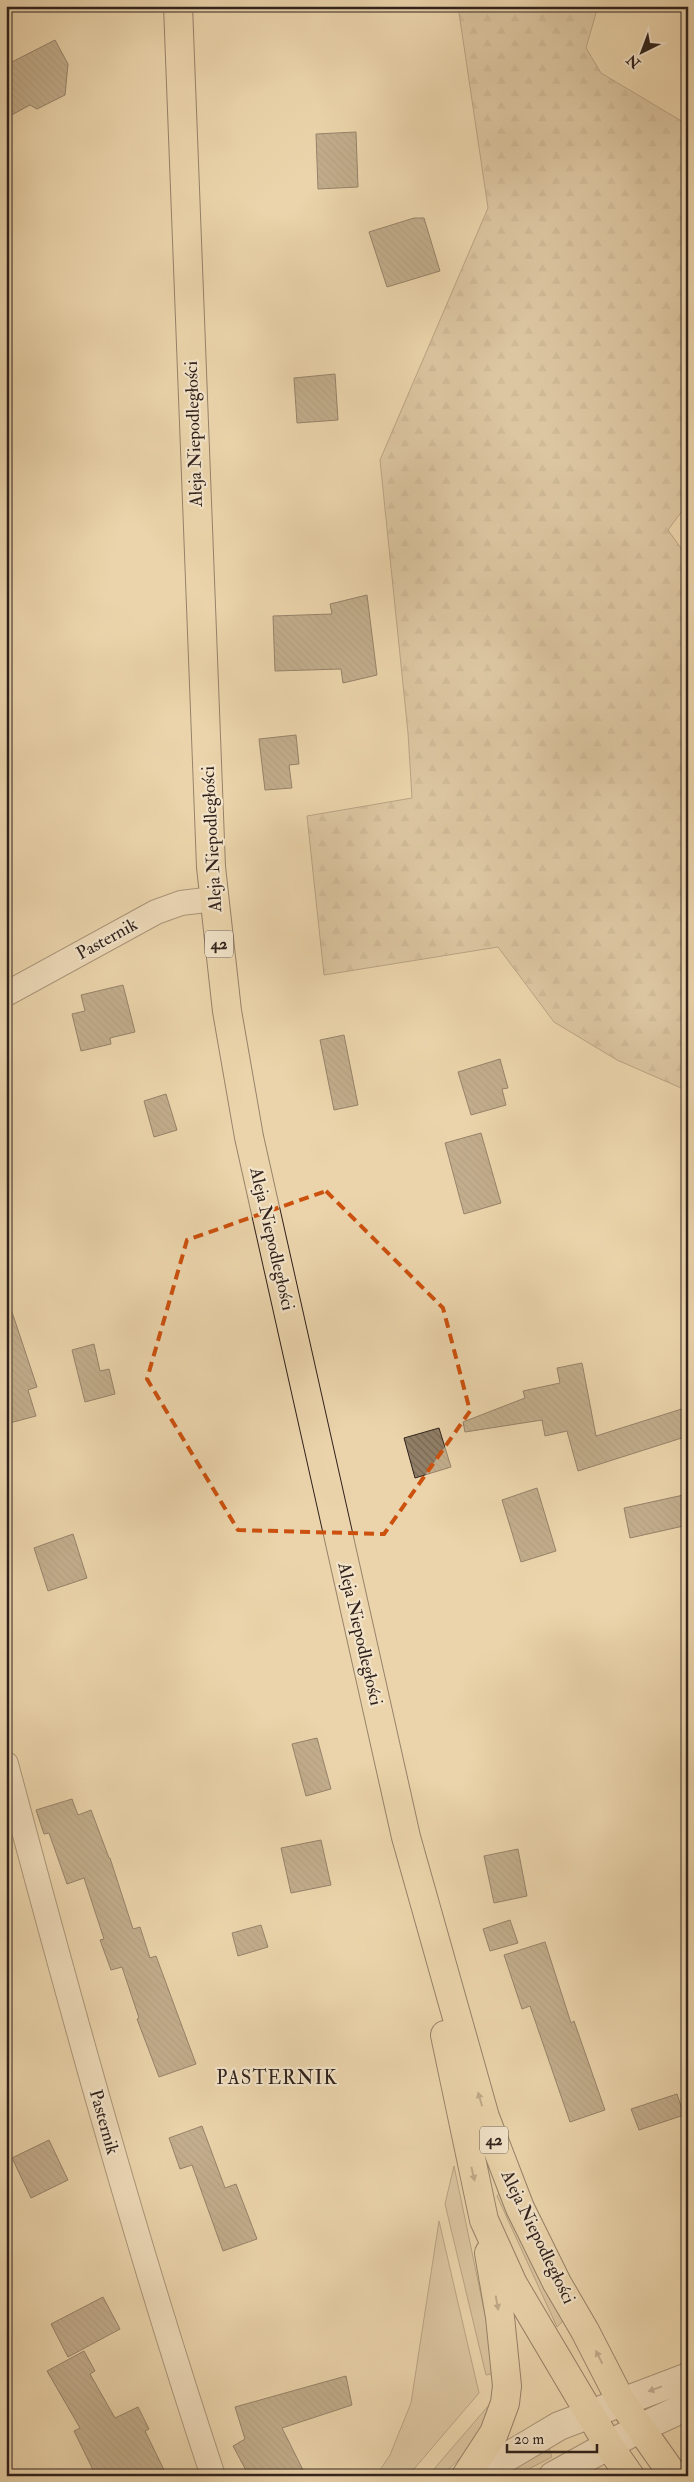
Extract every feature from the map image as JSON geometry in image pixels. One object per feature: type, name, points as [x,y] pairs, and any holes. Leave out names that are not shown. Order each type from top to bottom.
[{"type":"main road","name":"Aleja Niepodległości","points":[[178,6],[211,867],[227,1011],[249,1137],[412,1862],[463,2128],[484,2220],[513,2284],[590,2414]]},
{"type":"main road","name":"Aleja Niepodległości","points":[[412,1862],[485,2117],[517,2199],[557,2283],[585,2330],[621,2401],[640,2428]]},
{"type":"main road","points":[[466,2476],[494,2433],[505,2403],[507,2386],[500,2317],[484,2220]]},
{"type":"main road","name":"42","points":[[590,2414],[630,2476]]},
{"type":"main road","name":"42","points":[[640,2428],[674,2476]]},
{"type":"street","name":"Pasternik","points":[[6,994],[156,912],[181,903],[214,899]]},
{"type":"street","name":"Pasternik","points":[[6,1764],[83,2048],[175,2361],[213,2476]]},
{"type":"street","points":[[475,2476],[559,2426],[688,2377]]},
{"type":"street","points":[[553,2476],[640,2428],[688,2406]]},
{"type":"highlighted area","points":[[326,1191],[443,1308],[470,1411],[384,1534],[238,1530],[147,1379],[187,1240]]},
{"type":"green space","points":[[458,6],[598,6],[586,48],[601,73],[688,125],[688,503],[668,530],[688,558],[688,1091],[617,1060],[554,1022],[498,947],[324,975],[307,816],[412,798],[408,733],[380,460],[488,208]]},
{"type":"green space","points":[[454,2166],[488,2329],[495,2373],[486,2375],[445,2204]]},
{"type":"green space","points":[[500,2192],[563,2317],[562,2322],[557,2327],[497,2196]]},
{"type":"green space","points":[[439,2221],[479,2393],[408,2476],[376,2476],[390,2455],[411,2403]]},
{"type":"green space","points":[[489,2405],[484,2426],[472,2445],[441,2476],[428,2476]]},
{"type":"green space","points":[[549,2448],[552,2457],[515,2476],[504,2476]]},
{"type":"building","points":[[55,40],[68,64],[65,95],[37,109],[30,105],[6,118],[6,65]]},
{"type":"building","points":[[356,132],[358,187],[318,189],[316,134]]},
{"type":"building","points":[[414,218],[424,218],[440,271],[387,287],[369,232]]},
{"type":"building","points":[[335,374],[338,420],[297,423],[294,378]]},
{"type":"building","points":[[367,595],[377,675],[343,683],[341,669],[275,671],[273,616],[332,614],[330,604]]},
{"type":"building","points":[[296,735],[299,764],[289,765],[292,788],[265,790],[259,739]]},
{"type":"building","points":[[123,985],[135,1032],[110,1038],[111,1044],[81,1051],[72,1014],[85,1011],[81,995]]},
{"type":"building","points":[[344,1035],[358,1105],[334,1110],[320,1040]]},
{"type":"building","points":[[500,1059],[508,1088],[502,1089],[506,1105],[471,1115],[458,1072]]},
{"type":"building","points":[[166,1094],[177,1130],[154,1137],[144,1101]]},
{"type":"building","points":[[481,1133],[501,1203],[464,1214],[445,1143]]},
{"type":"building","points":[[11,1309],[37,1387],[28,1390],[36,1416],[6,1424],[6,1310]]},
{"type":"building","points":[[94,1344],[100,1371],[109,1369],[115,1394],[85,1402],[72,1350]]},
{"type":"building","points":[[582,1363],[596,1436],[688,1407],[688,1436],[578,1471],[567,1431],[545,1436],[542,1420],[465,1432],[463,1422],[525,1398],[523,1391],[560,1383],[557,1368]]},
{"type":"building","points":[[439,1428],[451,1467],[415,1478],[404,1438]]},
{"type":"building","points":[[537,1488],[556,1551],[521,1562],[502,1500]]},
{"type":"building","points":[[688,1494],[688,1525],[630,1538],[624,1508]]},
{"type":"building","points":[[73,1534],[87,1578],[48,1591],[34,1548]]},
{"type":"building","points":[[317,1738],[331,1789],[306,1796],[292,1744]]},
{"type":"building","points":[[72,1799],[78,1815],[91,1810],[110,1858],[133,1929],[140,1927],[150,1958],[156,1956],[196,2064],[159,2077],[137,2019],[139,2018],[122,1967],[111,1970],[100,1940],[104,1939],[84,1878],[67,1884],[49,1833],[44,1834],[36,1810]]},
{"type":"building","points":[[321,1840],[331,1885],[291,1893],[281,1848]]},
{"type":"building","points":[[518,1849],[527,1896],[494,1903],[484,1856]]},
{"type":"building","points":[[510,1920],[518,1943],[490,1951],[483,1929]]},
{"type":"building","points":[[261,1925],[268,1947],[238,1956],[232,1933]]},
{"type":"building","points":[[545,1942],[571,2023],[574,2021],[605,2110],[570,2122],[530,2006],[522,2009],[504,1955]]},
{"type":"building","points":[[677,2094],[684,2115],[639,2130],[631,2109]]},
{"type":"building","points":[[202,2126],[225,2188],[236,2184],[257,2239],[223,2251],[192,2165],[180,2169],[169,2138]]},
{"type":"building","points":[[49,2140],[68,2180],[31,2198],[12,2158]]},
{"type":"building","points":[[103,2297],[120,2329],[68,2357],[51,2324]]},
{"type":"building","points":[[84,2351],[95,2371],[90,2374],[115,2418],[138,2407],[149,2429],[145,2431],[167,2476],[96,2476],[74,2431],[80,2428],[47,2371]]},
{"type":"building","points":[[346,2376],[352,2405],[282,2428],[306,2476],[249,2476],[233,2446],[245,2439],[235,2407]]},
{"type":"district","name":"PASTERNIK","points":[[277,2078]]}]
